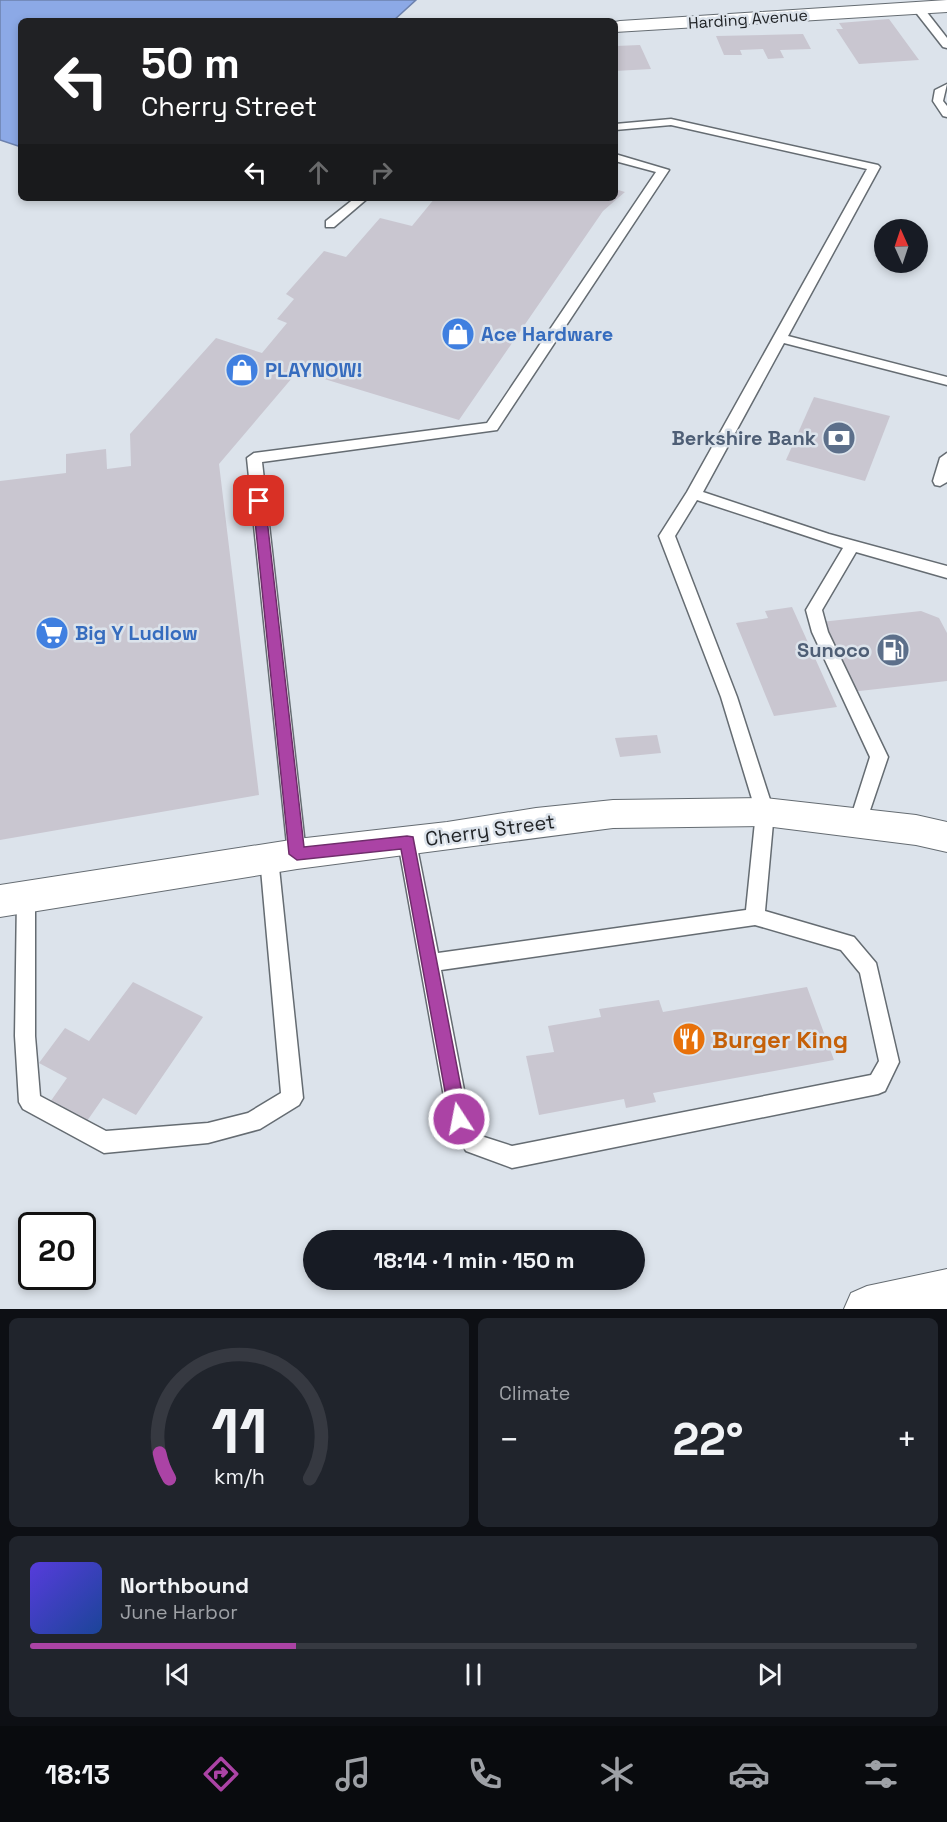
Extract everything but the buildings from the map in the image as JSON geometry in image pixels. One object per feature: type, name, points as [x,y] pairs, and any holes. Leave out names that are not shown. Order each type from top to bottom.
[{"type":"highway","points":[[867,1309],[945,1292]]},
{"type":"street","name":"Harding Avenue","points":[[620,27],[901,6],[947,6]]},
{"type":"street","name":"Cherry Street","points":[[13,899],[283,856],[613,814],[765,812],[916,830],[947,837]]},
{"type":"lane","points":[[901,6],[947,45]]},
{"type":"lane","points":[[947,87],[939,92],[938,101],[947,114]]},
{"type":"lane","points":[[618,127],[670,122],[874,168],[694,494],[667,536],[729,697],[765,812],[755,917]]},
{"type":"lane","points":[[13,899],[30,1102],[104,1142],[208,1133],[252,1122],[292,1098],[283,856],[254,458],[492,427],[663,170],[618,159]]},
{"type":"lane","points":[[330,224],[358,201]]},
{"type":"lane","points":[[781,338],[947,381]]},
{"type":"lane","points":[[940,481],[947,458]]},
{"type":"lane","points":[[694,494],[852,546],[947,572]]},
{"type":"lane","points":[[852,546],[814,610],[820,632],[879,757],[858,823]]},
{"type":"lane","points":[[407,842],[429,963],[459,1119],[474,1144],[512,1156],[878,1084],[889,1062],[869,969],[847,944],[755,917],[429,963]]},
{"type":"water","points":[[0,0],[416,0],[396,18],[18,18],[18,146],[0,140]]},
{"type":"place","name":"Ace Hardware","points":[[458,334]]},
{"type":"place","name":"PLAYNOW!","points":[[242,370]]},
{"type":"place","name":"Berkshire Bank","points":[[839,438]]},
{"type":"place","name":"Big Y Ludlow","points":[[52,633]]},
{"type":"place","name":"Sunoco","points":[[893,650]]},
{"type":"place","name":"Burger King","points":[[689,1039]]},
{"type":"route","points":[[259,501],[297,854],[407,842],[459,1119]]}]
